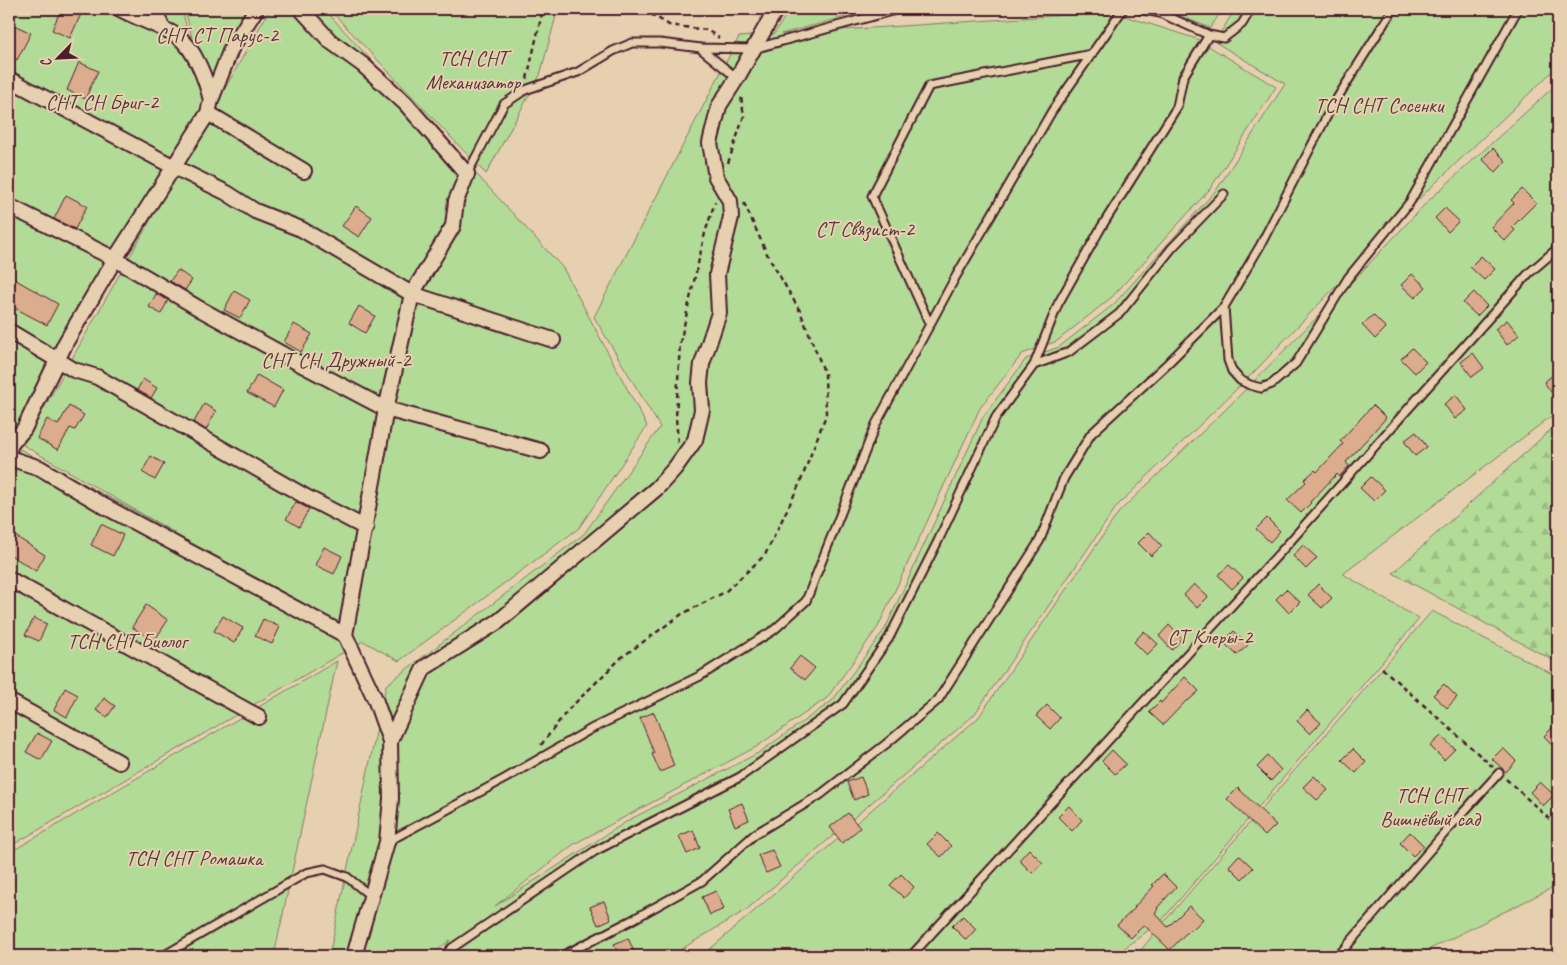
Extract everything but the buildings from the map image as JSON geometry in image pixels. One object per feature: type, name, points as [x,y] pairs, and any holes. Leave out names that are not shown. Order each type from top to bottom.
[{"type":"street","points":[[120,9],[178,37],[196,58],[207,84],[210,107],[304,171]]},
{"type":"street","points":[[155,9],[162,28]]},
{"type":"street","points":[[9,450],[11,444],[24,429],[66,342],[115,259],[210,107],[231,49],[256,9]]},
{"type":"street","points":[[301,9],[330,41],[363,65],[406,103],[467,174],[456,200],[453,226],[412,294],[386,408],[346,635],[376,699],[390,741],[391,799],[387,842],[354,956]]},
{"type":"street","points":[[390,741],[424,668],[499,621],[658,488],[695,440],[702,410],[700,383],[702,364],[718,313],[717,274],[731,217],[730,201],[716,177],[710,143],[719,106],[738,78],[776,9]]},
{"type":"street","points":[[9,79],[174,167],[227,193],[255,211],[301,229],[412,294],[553,340]]},
{"type":"street","points":[[9,206],[115,259],[284,356],[386,408],[541,451]]},
{"type":"street","points":[[9,331],[74,370],[97,377],[308,498],[366,528]]},
{"type":"street","points":[[9,458],[40,468],[104,506],[346,635]]},
{"type":"street","points":[[9,579],[259,717]]},
{"type":"street","points":[[9,701],[119,762]]},
{"type":"lane","points":[[467,174],[504,104],[524,90],[578,72],[613,51],[632,43],[660,43],[701,48],[753,49],[899,9]]},
{"type":"lane","points":[[387,842],[590,729],[700,676],[774,630],[806,601],[876,424],[955,278],[1052,111],[1123,9]]},
{"type":"lane","points":[[1139,9],[1161,11],[1209,35],[1224,38],[1242,24],[1251,9]]},
{"type":"lane","points":[[562,956],[702,881],[755,834],[820,795],[886,744],[938,700],[1040,540],[1064,478],[1091,434],[1168,363],[1224,307],[1260,246],[1331,108],[1392,9]]},
{"type":"lane","points":[[1224,307],[1228,360],[1232,371],[1240,380],[1250,385],[1261,388],[1272,384],[1296,362],[1348,278],[1410,202],[1518,9]]},
{"type":"lane","points":[[444,956],[452,948],[594,851],[740,777],[843,704],[889,638],[938,541],[996,417],[1034,365],[1058,304],[1102,226],[1177,107],[1183,77],[1209,35]]},
{"type":"lane","points":[[701,48],[738,78]]},
{"type":"lane","points":[[930,325],[872,196],[929,86],[1092,54]]},
{"type":"lane","points":[[1034,365],[1069,352],[1120,312],[1172,248],[1224,194]]},
{"type":"lane","points":[[912,956],[1286,546],[1529,274],[1558,248]]},
{"type":"lane","points":[[1338,956],[1499,773]]},
{"type":"lane","points":[[163,956],[306,873],[325,870],[346,877],[372,897]]},
{"type":"path","points":[[524,90],[543,9]]},
{"type":"path","points":[[643,9],[669,25],[707,30],[735,49]]},
{"type":"path","points":[[679,462],[676,418],[680,343],[705,233],[744,116],[738,78]]},
{"type":"path","points":[[526,766],[566,710],[622,657],[682,614],[725,592],[765,555],[800,483],[826,414],[825,374],[800,311],[768,256],[742,198]]},
{"type":"path","points":[[1382,668],[1558,827]]},
{"type":"green space","name":"СНТ СН Бриг-2","points":[[9,9],[182,9],[206,108],[9,459]]},
{"type":"green space","name":"СНТ СТ Парус-2","points":[[185,9],[261,9],[207,99]]},
{"type":"green space","name":"СНТ СН Дружный-2","points":[[270,9],[324,9],[563,268],[647,426],[579,528],[399,661],[363,641],[9,847],[9,468],[20,449],[175,533],[23,445]]},
{"type":"green space","name":"ТСН СНТ Механизатор","points":[[329,9],[558,9],[540,75],[486,174]]},
{"type":"green space","name":"СТ Связист-2","points":[[790,9],[875,9],[781,34],[1112,12],[1197,39],[1276,87],[1210,189],[1112,297],[1057,341],[1022,354],[980,408],[878,627],[827,698],[756,747],[574,844],[495,906],[629,820],[760,752],[832,701],[885,629],[983,417],[1026,359],[1059,347],[1114,304],[1217,189],[1285,84],[1215,42],[1235,9],[1558,9],[1558,66],[1424,194],[1254,372],[1117,506],[974,715],[746,910],[670,956],[440,956],[450,940],[433,956],[329,956],[386,685],[584,534],[660,427],[594,317],[739,37],[774,34]]},
{"type":"green space","points":[[1163,9],[1223,9],[1210,28]]},
{"type":"green space","name":"СТ Клеры-2","points":[[1558,83],[1558,411],[1343,574],[1419,619],[1162,920],[1114,956],[702,956],[978,718],[1119,512],[1223,412],[1352,282],[1429,200]]},
{"type":"green space","points":[[1558,423],[1558,663],[1393,573]]},
{"type":"green space","name":"ТСН СНТ Вишнёвый сад","points":[[1432,611],[1558,677],[1558,885],[1416,956],[1136,956],[1163,923]]},
{"type":"green space","name":"ТСН СНТ Ромашка","points":[[337,661],[274,956],[9,956],[9,853]]},
{"type":"park label","name":"ТСН СНТ Сосенки","points":[[1379,105]]},
{"type":"park label","name":"ТСН СНТ Биолог","points":[[127,641]]}]
